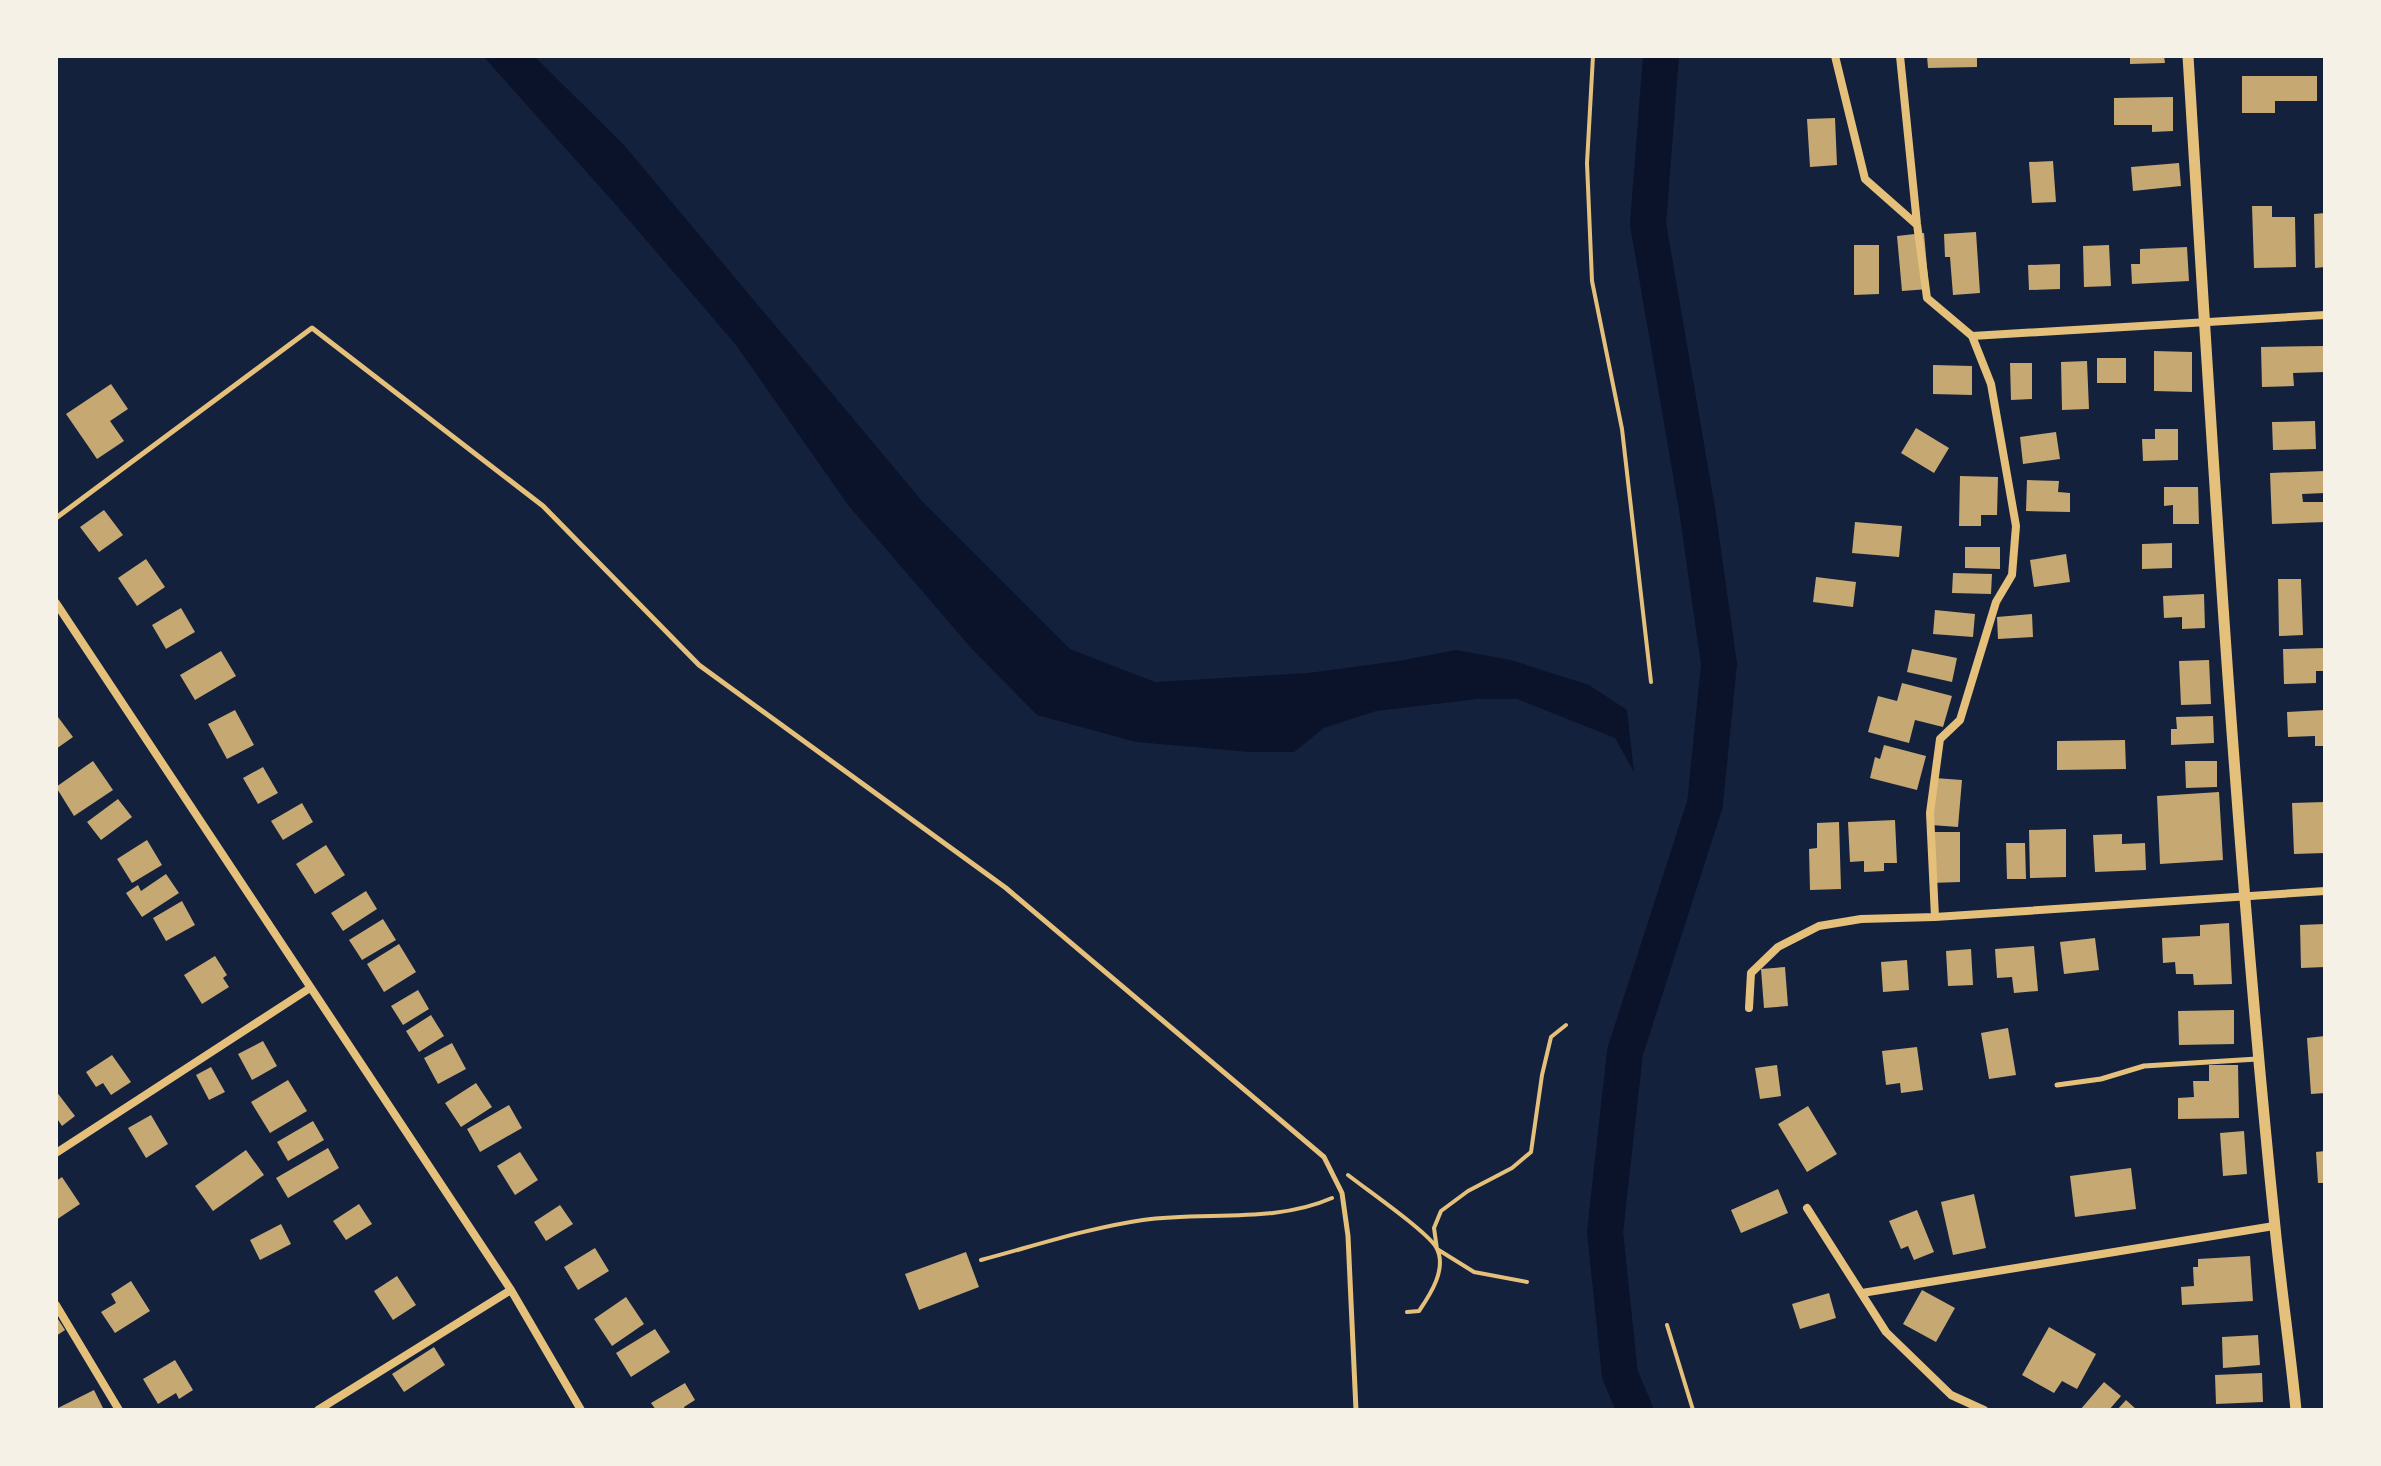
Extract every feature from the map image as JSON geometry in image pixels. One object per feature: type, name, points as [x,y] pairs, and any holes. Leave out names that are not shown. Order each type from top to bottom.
[{"type":"street","points":[[1835,56],[1865,179],[1917,224]]},
{"type":"street","points":[[1900,56],[1927,298],[1972,336],[1991,384],[2016,526],[2012,575],[1996,602],[1960,720],[1940,739],[1930,813],[1935,917]]},
{"type":"street","points":[[2188,56],[2205,358],[2246,895],[2274,1226],[2296,1410]]},
{"type":"street","points":[[1972,336],[2325,315]]},
{"type":"street","points":[[56,603],[511,1290],[581,1410]]},
{"type":"street","points":[[1749,1008],[1751,973],[1778,947],[1819,926],[1861,919],[1935,917],[2325,891]]},
{"type":"street","points":[[56,1153],[310,988]]},
{"type":"street","points":[[1807,1208],[1886,1332],[1951,1395],[1984,1410]]},
{"type":"street","points":[[1862,1293],[2274,1226]]},
{"type":"street","points":[[318,1410],[511,1290]]},
{"type":"street","points":[[56,1305],[119,1410]]},
{"type":"lane","points":[[56,518],[312,328],[543,506],[699,665],[1006,888],[1324,1157],[1342,1193],[1348,1236],[1356,1410]]},
{"type":"lane","points":[[2057,1085],[2101,1079],[2144,1066],[2260,1059]]},
{"type":"path","points":[[1593,56],[1587,163],[1592,281],[1622,429],[1651,682]]},
{"type":"path","points":[[1407,1312],[1419,1311],[1434,1288],[1439,1265],[1434,1228],[1441,1211],[1468,1191],[1512,1168],[1531,1152],[1551,1037],[1566,1025]]},
{"type":"path","points":[[1324,1157],[1424,1235],[1437,1249],[1474,1272],[1527,1282]]},
{"type":"path","points":[[981,1260],[1144,1220],[1258,1214],[1321,1203],[1342,1193]]},
{"type":"path","points":[[1667,1325],[1693,1410]]},
{"type":"water","points":[[483,56],[534,56],[624,145],[922,501],[1070,649],[1155,682],[1308,673],[1456,650],[1511,660],[1589,685],[1627,710],[1634,772],[1615,738],[1517,699],[1478,699],[1376,711],[1324,728],[1294,752],[1250,752],[1136,742],[1037,715],[972,649],[848,505],[736,345]]},
{"type":"building","points":[[1927,56],[1977,56],[1977,67],[1928,68]]},
{"type":"building","points":[[2130,56],[2164,56],[2165,63],[2130,64]]},
{"type":"building","points":[[2242,76],[2317,76],[2317,101],[2275,101],[2275,113],[2242,113]]},
{"type":"building","points":[[2173,97],[2173,131],[2152,132],[2152,125],[2114,125],[2114,98]]},
{"type":"building","points":[[1835,118],[1837,165],[1810,167],[1807,119]]},
{"type":"building","points":[[2053,161],[2056,202],[2032,203],[2029,162]]},
{"type":"building","points":[[2179,163],[2181,186],[2133,191],[2131,167]]},
{"type":"building","points":[[2252,206],[2272,206],[2272,217],[2295,217],[2296,267],[2254,268]]},
{"type":"building","points":[[2325,213],[2325,267],[2315,268],[2314,214]]},
{"type":"building","points":[[1976,232],[1980,293],[1953,295],[1950,257],[1945,257],[1944,234]]},
{"type":"building","points":[[1924,233],[1929,289],[1902,291],[1897,236]]},
{"type":"building","points":[[1854,245],[1879,245],[1879,294],[1854,295]]},
{"type":"building","points":[[2109,245],[2111,286],[2084,287],[2083,246]]},
{"type":"building","points":[[2187,247],[2189,281],[2132,284],[2131,264],[2140,264],[2140,249]]},
{"type":"building","points":[[2060,264],[2060,289],[2029,290],[2028,265]]},
{"type":"building","points":[[2325,346],[2325,372],[2293,373],[2294,386],[2262,387],[2261,347]]},
{"type":"building","points":[[2154,351],[2192,352],[2192,392],[2154,391]]},
{"type":"building","points":[[2097,358],[2126,358],[2126,383],[2097,383]]},
{"type":"building","points":[[2087,361],[2089,409],[2062,410],[2061,362]]},
{"type":"building","points":[[2010,363],[2032,363],[2032,399],[2011,400]]},
{"type":"building","points":[[1933,365],[1972,366],[1972,395],[1933,394]]},
{"type":"building","points":[[111,384],[128,409],[110,421],[124,441],[97,459],[66,414]]},
{"type":"building","points":[[2315,421],[2316,449],[2273,450],[2272,422]]},
{"type":"building","points":[[1916,428],[1949,448],[1934,473],[1901,453]]},
{"type":"building","points":[[2155,429],[2178,429],[2178,460],[2143,461],[2142,439],[2155,439]]},
{"type":"building","points":[[2056,432],[2060,459],[2023,464],[2020,437]]},
{"type":"building","points":[[2325,471],[2325,493],[2302,494],[2303,502],[2325,502],[2325,522],[2272,524],[2270,473]]},
{"type":"building","points":[[1960,476],[1998,477],[1997,515],[1981,515],[1981,526],[1959,526]]},
{"type":"building","points":[[2027,480],[2059,481],[2058,492],[2070,493],[2070,512],[2026,511]]},
{"type":"building","points":[[2164,487],[2198,487],[2199,524],[2173,524],[2173,505],[2164,506]]},
{"type":"building","points":[[104,510],[123,535],[99,552],[80,527]]},
{"type":"building","points":[[1855,522],[1902,526],[1899,557],[1852,553]]},
{"type":"building","points":[[2172,543],[2172,568],[2142,569],[2142,544]]},
{"type":"building","points":[[1965,547],[2000,547],[2000,569],[1965,568]]},
{"type":"building","points":[[2066,554],[2070,582],[2034,587],[2030,560]]},
{"type":"building","points":[[146,559],[165,587],[137,606],[118,578]]},
{"type":"building","points":[[1953,573],[1992,574],[1991,594],[1952,593]]},
{"type":"building","points":[[1816,577],[1856,582],[1853,607],[1813,602]]},
{"type":"building","points":[[2278,579],[2301,579],[2303,635],[2279,636]]},
{"type":"building","points":[[2204,594],[2205,628],[2182,629],[2182,617],[2164,618],[2163,596]]},
{"type":"building","points":[[181,608],[195,632],[166,649],[152,625]]},
{"type":"building","points":[[1935,610],[1975,614],[1973,637],[1933,634]]},
{"type":"building","points":[[2032,614],[2033,637],[1998,639],[1997,617]]},
{"type":"building","points":[[2325,648],[2325,671],[2316,671],[2316,683],[2284,684],[2283,649]]},
{"type":"building","points":[[1912,649],[1957,658],[1952,682],[1907,672]]},
{"type":"building","points":[[221,651],[236,676],[195,700],[180,675]]},
{"type":"building","points":[[2209,660],[2211,704],[2181,705],[2179,661]]},
{"type":"building","points":[[1902,683],[1952,696],[1943,727],[1915,720],[1909,743],[1868,732],[1878,696],[1897,701]]},
{"type":"building","points":[[235,710],[254,745],[227,759],[208,724]]},
{"type":"building","points":[[2325,710],[2325,746],[2315,746],[2315,736],[2288,737],[2287,712]]},
{"type":"building","points":[[2213,716],[2214,743],[2171,745],[2171,729],[2177,729],[2176,717]]},
{"type":"building","points":[[56,718],[73,737],[56,749]]},
{"type":"building","points":[[2125,740],[2126,769],[2057,770],[2057,741]]},
{"type":"building","points":[[1884,745],[1926,756],[1917,790],[1870,778],[1875,757],[1880,759]]},
{"type":"building","points":[[93,761],[113,790],[74,816],[56,787]]},
{"type":"building","points":[[2185,761],[2217,761],[2217,787],[2186,788]]},
{"type":"building","points":[[263,767],[278,793],[258,804],[243,778]]},
{"type":"building","points":[[1935,778],[1962,780],[1958,827],[1931,825]]},
{"type":"building","points":[[2219,792],[2223,860],[2160,864],[2157,796]]},
{"type":"building","points":[[118,799],[132,817],[101,840],[87,822]]},
{"type":"building","points":[[2325,802],[2325,853],[2294,854],[2292,803]]},
{"type":"building","points":[[302,803],[313,822],[283,840],[271,821]]},
{"type":"building","points":[[1895,820],[1897,863],[1884,863],[1884,871],[1864,872],[1864,861],[1850,862],[1848,822]]},
{"type":"building","points":[[1839,822],[1841,889],[1810,890],[1809,849],[1817,848],[1817,823]]},
{"type":"building","points":[[2066,829],[2066,877],[2030,878],[2029,830]]},
{"type":"building","points":[[1930,832],[1960,832],[1960,882],[1930,883]]},
{"type":"building","points":[[2122,834],[2122,844],[2145,843],[2146,870],[2095,872],[2093,835]]},
{"type":"building","points":[[147,840],[162,865],[132,883],[117,859]]},
{"type":"building","points":[[2006,843],[2025,843],[2026,879],[2007,879]]},
{"type":"building","points":[[326,845],[345,875],[315,894],[296,864]]},
{"type":"building","points":[[166,874],[179,893],[142,917],[126,893],[138,885],[141,891]]},
{"type":"building","points":[[366,891],[377,909],[343,931],[331,913]]},
{"type":"building","points":[[182,901],[195,925],[166,941],[153,918]]},
{"type":"building","points":[[383,919],[396,940],[362,960],[349,940]]},
{"type":"building","points":[[2229,923],[2232,984],[2194,985],[2193,974],[2176,974],[2175,962],[2163,963],[2162,938],[2200,936],[2200,925]]},
{"type":"building","points":[[2325,924],[2325,967],[2301,968],[2300,925]]},
{"type":"building","points":[[2095,938],[2099,970],[2064,974],[2060,942]]},
{"type":"building","points":[[399,944],[416,972],[384,992],[367,964]]},
{"type":"building","points":[[2034,946],[2038,991],[2014,993],[2012,977],[1997,978],[1995,949]]},
{"type":"building","points":[[1971,949],[1973,985],[1948,986],[1946,951]]},
{"type":"building","points":[[215,956],[227,975],[223,978],[229,987],[202,1004],[184,975]]},
{"type":"building","points":[[1907,960],[1909,990],[1883,992],[1881,962]]},
{"type":"building","points":[[1785,967],[1788,1006],[1764,1008],[1761,969]]},
{"type":"building","points":[[418,990],[429,1009],[403,1025],[391,1006]]},
{"type":"building","points":[[2234,1010],[2234,1044],[2179,1045],[2178,1011]]},
{"type":"building","points":[[431,1015],[444,1036],[419,1052],[406,1031]]},
{"type":"building","points":[[2008,1028],[2016,1075],[1989,1079],[1981,1033]]},
{"type":"building","points":[[2325,1036],[2325,1093],[2311,1094],[2307,1038]]},
{"type":"building","points":[[263,1041],[277,1066],[252,1080],[238,1054]]},
{"type":"building","points":[[452,1043],[466,1069],[438,1084],[424,1058]]},
{"type":"building","points":[[1917,1047],[1923,1090],[1901,1093],[1900,1083],[1886,1085],[1882,1051]]},
{"type":"building","points":[[112,1055],[131,1082],[111,1095],[103,1083],[96,1087],[86,1072]]},
{"type":"building","points":[[1777,1065],[1781,1096],[1760,1099],[1755,1068]]},
{"type":"building","points":[[2209,1065],[2238,1065],[2239,1118],[2178,1119],[2178,1098],[2194,1097],[2193,1081],[2209,1081]]},
{"type":"building","points":[[211,1067],[225,1092],[209,1100],[196,1075]]},
{"type":"building","points":[[288,1080],[307,1111],[270,1133],[251,1102]]},
{"type":"building","points":[[476,1083],[492,1107],[461,1127],[445,1103]]},
{"type":"building","points":[[56,1091],[75,1116],[62,1126],[56,1117]]},
{"type":"building","points":[[509,1105],[522,1128],[480,1152],[467,1129]]},
{"type":"building","points":[[1808,1106],[1837,1154],[1807,1172],[1778,1124]]},
{"type":"building","points":[[151,1115],[168,1144],[146,1158],[128,1128]]},
{"type":"building","points":[[313,1121],[324,1140],[288,1161],[277,1142]]},
{"type":"building","points":[[2244,1131],[2247,1174],[2223,1176],[2220,1133]]},
{"type":"building","points":[[328,1148],[339,1168],[288,1198],[276,1178]]},
{"type":"building","points":[[246,1150],[264,1175],[213,1211],[195,1186]]},
{"type":"building","points":[[2325,1151],[2325,1183],[2318,1183],[2316,1152]]},
{"type":"building","points":[[520,1152],[538,1180],[515,1195],[497,1166]]},
{"type":"building","points":[[2131,1168],[2136,1209],[2075,1217],[2070,1176]]},
{"type":"building","points":[[62,1177],[80,1204],[56,1220],[56,1181]]},
{"type":"building","points":[[1778,1189],[1788,1213],[1741,1233],[1731,1210]]},
{"type":"building","points":[[1974,1194],[1986,1248],[1953,1255],[1941,1202]]},
{"type":"building","points":[[359,1204],[372,1224],[346,1240],[333,1221]]},
{"type":"building","points":[[560,1205],[573,1224],[546,1241],[534,1222]]},
{"type":"building","points":[[1917,1210],[1934,1252],[1914,1260],[1908,1246],[1901,1249],[1889,1221]]},
{"type":"building","points":[[281,1224],[291,1244],[260,1260],[250,1240]]},
{"type":"building","points":[[595,1248],[609,1271],[578,1290],[564,1267]]},
{"type":"building","points":[[966,1252],[979,1287],[919,1310],[905,1274]]},
{"type":"building","points":[[2250,1256],[2253,1301],[2182,1305],[2181,1287],[2194,1286],[2193,1267],[2198,1267],[2198,1259]]},
{"type":"building","points":[[397,1276],[416,1305],[393,1320],[374,1291]]},
{"type":"building","points":[[131,1281],[150,1311],[115,1333],[101,1312],[116,1303],[111,1294]]},
{"type":"building","points":[[1922,1290],[1955,1308],[1936,1342],[1903,1324]]},
{"type":"building","points":[[1829,1293],[1836,1318],[1800,1329],[1792,1304]]},
{"type":"building","points":[[626,1297],[644,1324],[612,1346],[594,1319]]},
{"type":"building","points":[[56,1316],[65,1330],[56,1336]]},
{"type":"building","points":[[2049,1327],[2096,1354],[2077,1389],[2062,1381],[2054,1393],[2022,1375]]},
{"type":"building","points":[[655,1329],[670,1352],[631,1377],[616,1353]]},
{"type":"building","points":[[2258,1335],[2260,1365],[2223,1368],[2222,1337]]},
{"type":"building","points":[[434,1347],[445,1365],[404,1392],[392,1374]]},
{"type":"building","points":[[175,1360],[193,1390],[179,1399],[176,1393],[158,1404],[143,1379]]},
{"type":"building","points":[[2262,1373],[2263,1402],[2216,1404],[2215,1375]]},
{"type":"building","points":[[2104,1382],[2121,1396],[2109,1410],[2080,1410]]},
{"type":"building","points":[[685,1383],[695,1400],[684,1407],[685,1410],[656,1410],[651,1403]]},
{"type":"building","points":[[94,1390],[104,1410],[56,1410],[56,1409]]},
{"type":"building","points":[[2126,1400],[2137,1410],[2117,1410]]},
{"type":"waterway","points":[[1635,1410],[1620,1375],[1605,1232],[1625,1052],[1705,804],[1719,664],[1697,509],[1648,224],[1661,56]]}]
